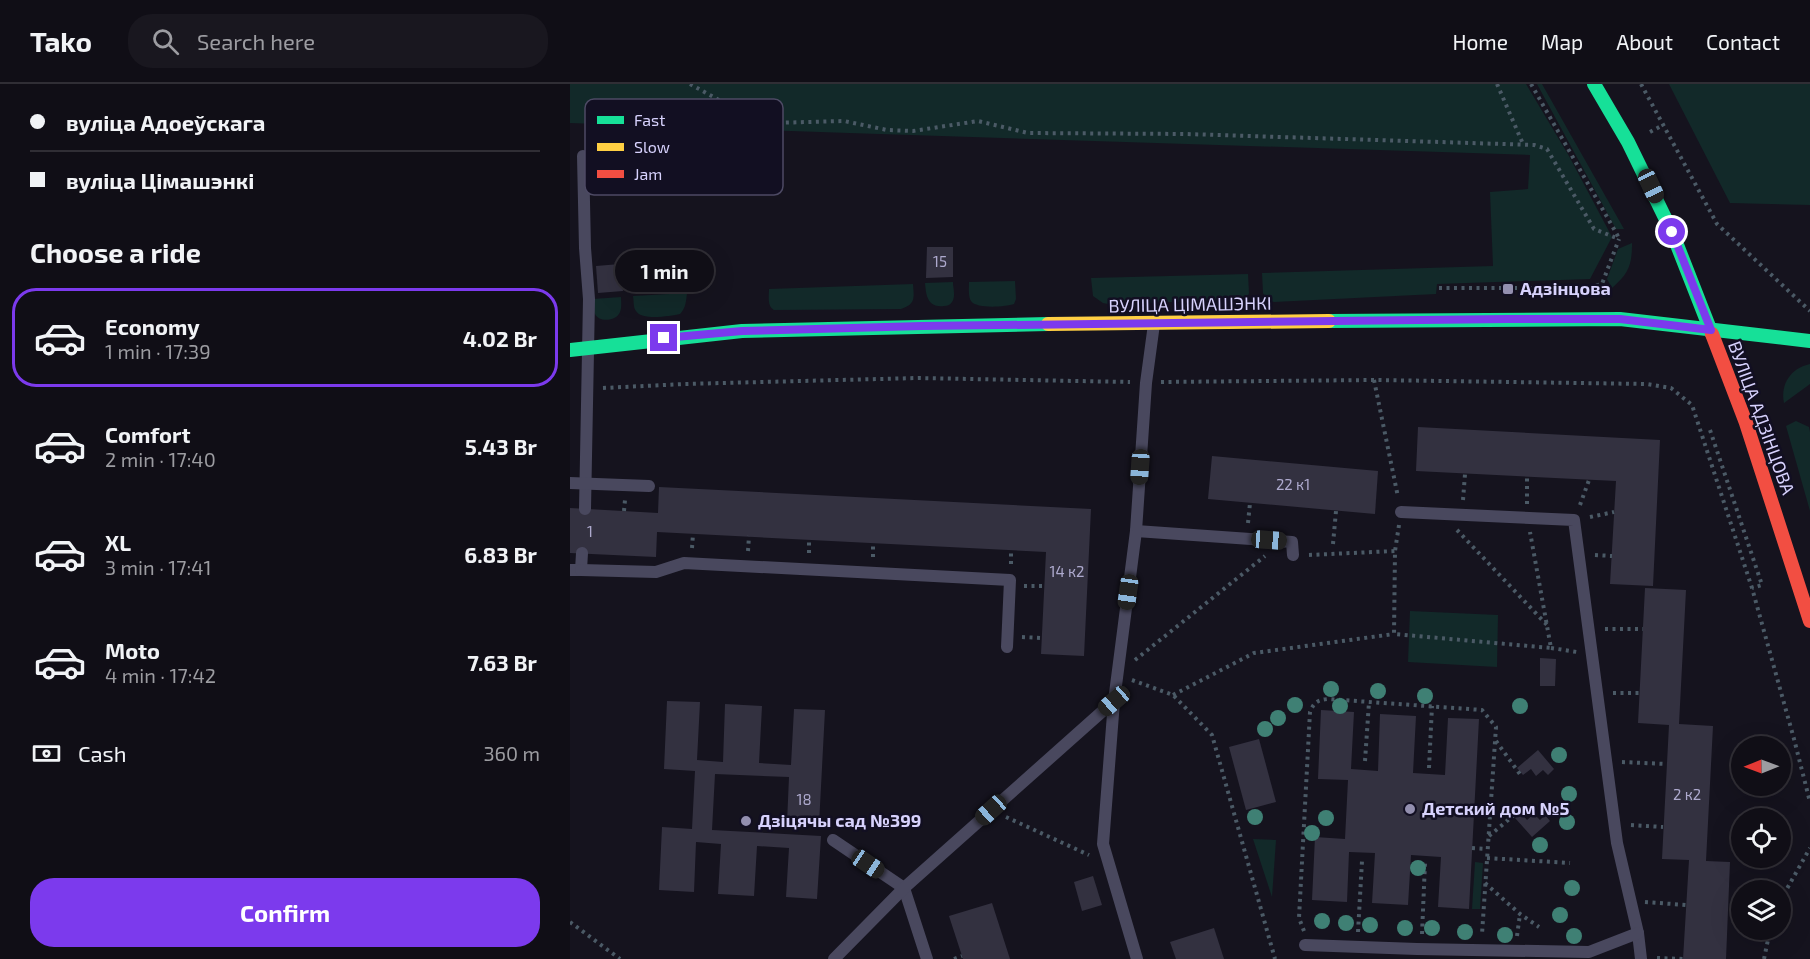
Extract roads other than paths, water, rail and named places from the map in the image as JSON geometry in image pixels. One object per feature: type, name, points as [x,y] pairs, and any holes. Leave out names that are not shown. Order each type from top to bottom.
[{"type":"main road","name":"ВУЛІЦА АДЗІНЦОВА","points":[[1594,84],[1628,142],[1672,232],[1746,423],[1810,621]]},
{"type":"main road","name":"ВУЛІЦА ЦІМАШЭНКІ","points":[[570,350],[742,331],[1507,319],[1609,319],[1810,341]]},
{"type":"lane","points":[[583,156],[585,248],[589,299],[585,509]]},
{"type":"lane","points":[[1137,959],[1103,844],[1114,701],[1136,531],[1146,383],[1154,323]]},
{"type":"lane","points":[[570,483],[649,486]]},
{"type":"lane","points":[[1401,512],[1574,520],[1614,824],[1638,933],[1641,958]]},
{"type":"lane","points":[[1136,531],[1292,542],[1293,555]]},
{"type":"lane","points":[[582,553],[576,570],[656,572],[692,564],[1010,580],[1007,647]]},
{"type":"lane","points":[[834,959],[904,888],[1114,701]]},
{"type":"lane","points":[[832,840],[904,888],[927,959]]},
{"type":"lane","points":[[1305,945],[1589,952],[1638,933]]},
{"type":"place","name":"Адзінцова","points":[[1508,289]]},
{"type":"place","name":"Детский дом №5","points":[[1410,809]]},
{"type":"place","name":"Дзіцячы сад №399","points":[[746,821]]}]
